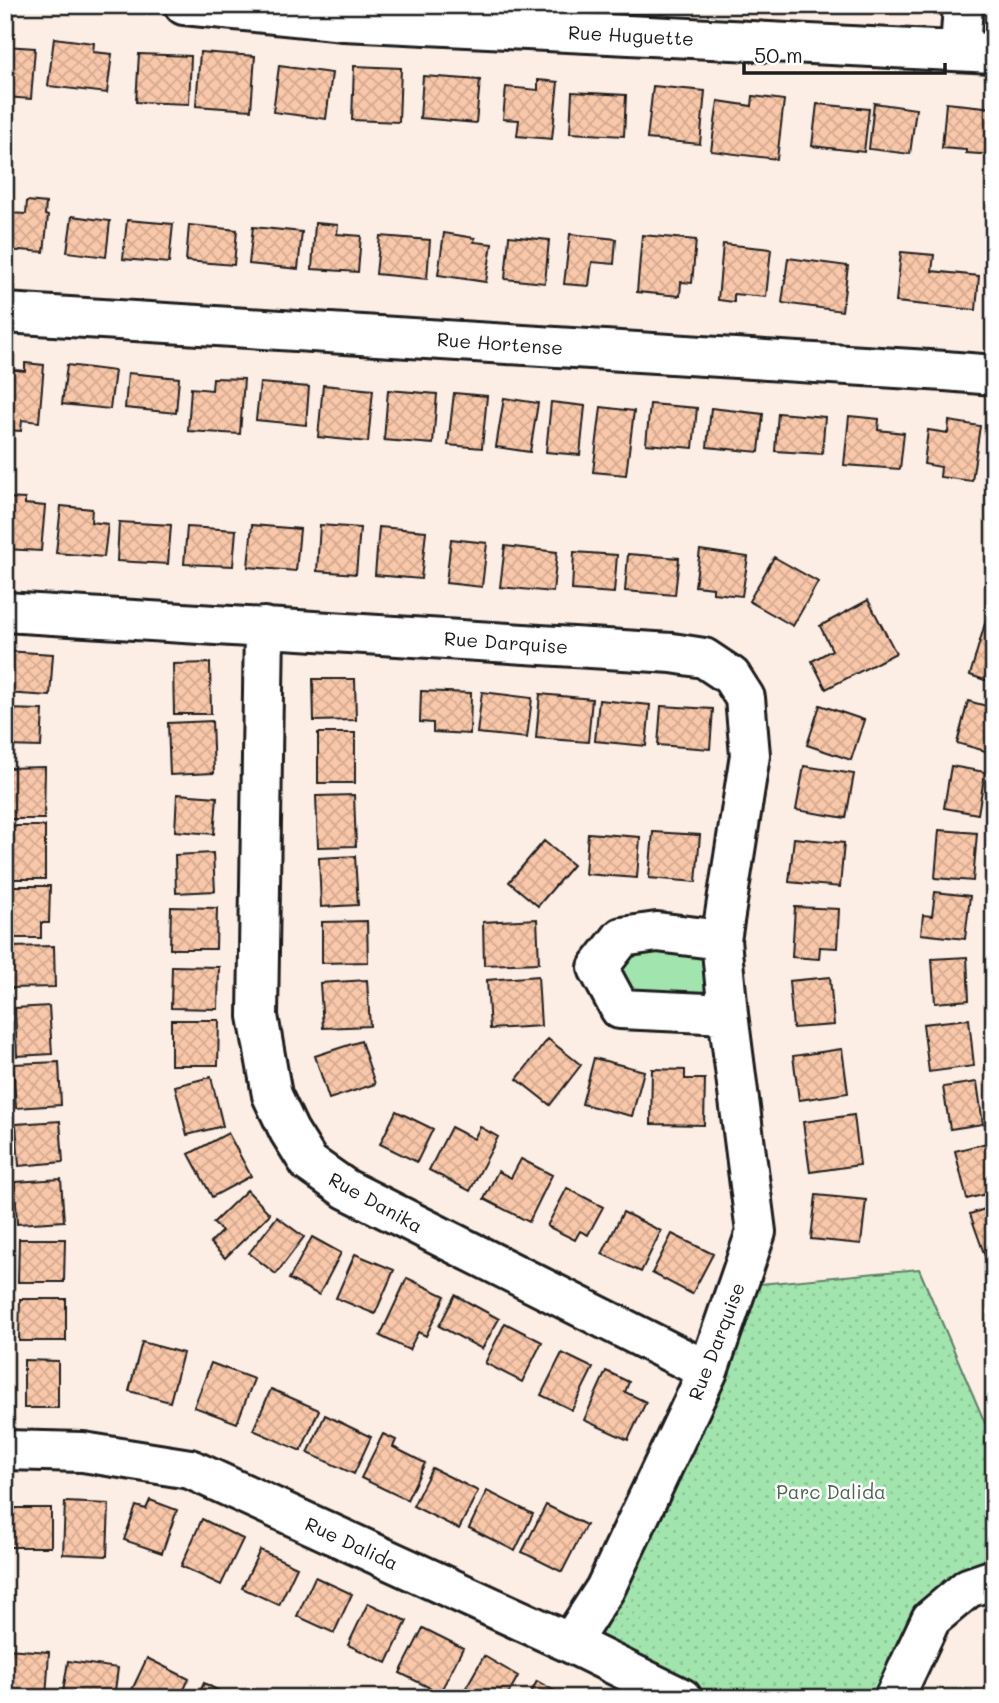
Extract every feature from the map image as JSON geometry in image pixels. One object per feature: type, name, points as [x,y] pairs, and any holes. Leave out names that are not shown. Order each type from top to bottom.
[{"type":"street","name":"Rue Huguette","points":[[184,5],[344,21],[977,52]]},
{"type":"street","points":[[964,5],[977,52]]},
{"type":"street","name":"Rue Hortense","points":[[5,313],[994,375]]},
{"type":"street","name":"Rue Darquise","points":[[5,612],[672,653],[704,658],[732,676],[745,698],[750,755],[721,940],[727,1014],[756,1232],[708,1371],[605,1589],[570,1643]]},
{"type":"street","name":"Rue Danika","points":[[264,627],[258,1016],[272,1095],[289,1131],[309,1163],[346,1189],[708,1371]]},
{"type":"street","points":[[721,940],[657,932],[622,937],[598,968],[620,1009],[727,1014]]},
{"type":"street","name":"Rue Dalida","points":[[5,1450],[83,1452],[190,1469],[570,1643],[682,1698]]},
{"type":"street","points":[[894,1698],[931,1619],[968,1588],[994,1579]]},
{"type":"green space","points":[[622,937],[721,940],[728,1014],[620,1009],[598,968]]},
{"type":"green space","name":"Parc Dalida","points":[[919,1269],[994,1444],[994,1579],[968,1588],[891,1698],[682,1698],[570,1643],[737,1286]]},
{"type":"building","points":[[54,38],[94,43],[93,52],[112,54],[107,93],[48,86]]},
{"type":"building","points":[[5,46],[35,48],[31,99],[5,97]]},
{"type":"building","points":[[200,52],[255,56],[251,110],[196,106]]},
{"type":"building","points":[[139,54],[191,56],[189,104],[136,102]]},
{"type":"building","points":[[279,66],[332,73],[326,119],[273,112]]},
{"type":"building","points":[[354,66],[401,68],[399,122],[352,120]]},
{"type":"building","points":[[423,76],[480,80],[476,123],[420,118]]},
{"type":"building","points":[[538,80],[558,82],[552,139],[517,136],[519,120],[503,119],[506,87],[538,90]]},
{"type":"building","points":[[653,86],[705,91],[700,144],[647,139]]},
{"type":"building","points":[[572,92],[626,95],[624,136],[570,133]]},
{"type":"building","points":[[753,96],[784,100],[777,159],[711,151],[718,101],[752,106]]},
{"type":"building","points":[[874,103],[916,109],[910,154],[869,149]]},
{"type":"building","points":[[946,103],[994,108],[994,155],[942,148]]},
{"type":"building","points":[[817,104],[869,109],[864,152],[812,146]]},
{"type":"building","points":[[27,201],[46,203],[45,215],[48,216],[44,252],[5,250],[5,219],[8,219],[9,213],[26,214]]},
{"type":"building","points":[[72,216],[110,221],[106,257],[67,252]]},
{"type":"building","points":[[127,220],[173,224],[169,263],[123,259]]},
{"type":"building","points":[[315,223],[338,225],[337,234],[361,236],[358,272],[312,269]]},
{"type":"building","points":[[189,225],[237,230],[234,265],[186,261]]},
{"type":"building","points":[[253,227],[302,232],[298,269],[249,264]]},
{"type":"building","points":[[444,233],[492,244],[486,282],[438,275]]},
{"type":"building","points":[[570,234],[616,239],[614,264],[592,262],[589,286],[564,284]]},
{"type":"building","points":[[642,235],[696,240],[692,283],[681,282],[680,296],[637,292]]},
{"type":"building","points":[[380,236],[430,240],[427,279],[376,274]]},
{"type":"building","points":[[509,236],[549,240],[545,283],[505,279]]},
{"type":"building","points":[[723,244],[771,249],[766,297],[734,294],[734,302],[718,300]]},
{"type":"building","points":[[901,252],[934,255],[932,271],[979,276],[976,310],[896,302]]},
{"type":"building","points":[[788,258],[848,266],[842,311],[782,303]]},
{"type":"building","points":[[25,363],[44,365],[39,422],[22,420],[21,431],[5,430],[5,369],[25,371]]},
{"type":"building","points":[[67,365],[115,371],[110,409],[62,404]]},
{"type":"building","points":[[128,373],[179,378],[176,413],[125,408]]},
{"type":"building","points":[[213,378],[244,379],[240,434],[188,431],[191,388],[212,390]]},
{"type":"building","points":[[260,383],[309,387],[306,425],[256,420]]},
{"type":"building","points":[[323,385],[373,390],[368,442],[318,437]]},
{"type":"building","points":[[388,390],[437,394],[433,444],[384,440]]},
{"type":"building","points":[[454,393],[487,396],[482,448],[448,445]]},
{"type":"building","points":[[504,398],[538,403],[530,452],[496,447]]},
{"type":"building","points":[[551,402],[585,406],[580,455],[546,452]]},
{"type":"building","points":[[650,404],[697,408],[693,448],[646,444]]},
{"type":"building","points":[[601,407],[634,411],[626,475],[593,472]]},
{"type":"building","points":[[711,408],[763,414],[759,452],[707,447]]},
{"type":"building","points":[[778,413],[825,417],[822,454],[775,451]]},
{"type":"building","points":[[849,416],[879,419],[878,430],[904,433],[900,469],[844,465]]},
{"type":"building","points":[[949,421],[980,426],[972,481],[940,477],[941,467],[924,464],[928,430],[948,433]]},
{"type":"building","points":[[5,498],[25,499],[25,504],[45,506],[41,551],[5,549]]},
{"type":"building","points":[[61,506],[92,509],[91,522],[108,524],[104,557],[56,553]]},
{"type":"building","points":[[119,522],[171,525],[168,564],[117,561]]},
{"type":"building","points":[[252,525],[300,529],[296,571],[248,567]]},
{"type":"building","points":[[320,525],[360,528],[356,574],[317,571]]},
{"type":"building","points":[[187,527],[236,530],[233,566],[184,564]]},
{"type":"building","points":[[379,527],[426,531],[421,579],[375,575]]},
{"type":"building","points":[[451,539],[487,543],[482,587],[446,583]]},
{"type":"building","points":[[505,546],[557,552],[553,592],[500,587]]},
{"type":"building","points":[[700,550],[748,557],[742,596],[713,593],[713,588],[695,586]]},
{"type":"building","points":[[574,552],[617,555],[614,593],[572,590]]},
{"type":"building","points":[[628,554],[679,558],[675,595],[625,591]]},
{"type":"building","points":[[774,557],[818,582],[793,626],[749,601]]},
{"type":"building","points":[[868,600],[896,653],[826,689],[812,661],[832,650],[820,626]]},
{"type":"building","points":[[986,620],[994,622],[994,683],[970,675]]},
{"type":"building","points":[[5,651],[53,654],[50,696],[5,693]]},
{"type":"building","points":[[210,663],[211,714],[174,714],[173,664]]},
{"type":"building","points":[[313,679],[355,679],[356,720],[314,721]]},
{"type":"building","points":[[421,691],[471,693],[470,734],[433,732],[433,723],[420,722]]},
{"type":"building","points":[[482,692],[532,698],[527,738],[477,733]]},
{"type":"building","points":[[540,694],[592,699],[588,742],[536,738]]},
{"type":"building","points":[[599,700],[650,705],[646,746],[595,741]]},
{"type":"building","points":[[968,701],[994,708],[994,735],[989,752],[957,743]]},
{"type":"building","points":[[820,705],[864,720],[851,760],[807,745]]},
{"type":"building","points":[[661,706],[713,709],[710,749],[658,745]]},
{"type":"building","points":[[5,709],[43,710],[41,747],[5,746]]},
{"type":"building","points":[[212,721],[214,773],[170,775],[168,723]]},
{"type":"building","points":[[318,733],[355,733],[355,783],[318,783]]},
{"type":"building","points":[[804,766],[854,774],[846,818],[796,810]]},
{"type":"building","points":[[951,766],[985,772],[978,814],[944,808]]},
{"type":"building","points":[[45,767],[44,819],[5,819],[5,768]]},
{"type":"building","points":[[177,794],[217,797],[214,834],[175,831]]},
{"type":"building","points":[[354,795],[356,846],[318,847],[316,796]]},
{"type":"building","points":[[7,826],[45,826],[45,879],[7,879]]},
{"type":"building","points":[[939,830],[977,833],[973,881],[935,878]]},
{"type":"building","points":[[653,832],[700,835],[696,882],[649,878]]},
{"type":"building","points":[[588,833],[640,837],[637,878],[585,874]]},
{"type":"building","points":[[794,838],[844,843],[840,887],[789,882]]},
{"type":"building","points":[[544,841],[573,865],[538,906],[509,882]]},
{"type":"building","points":[[213,853],[215,891],[176,893],[175,855]]},
{"type":"building","points":[[355,856],[358,905],[321,907],[319,858]]},
{"type":"building","points":[[10,886],[50,886],[49,923],[41,923],[41,938],[9,938]]},
{"type":"building","points":[[935,892],[970,896],[965,939],[921,934],[923,915],[932,916]]},
{"type":"building","points":[[171,907],[217,908],[216,949],[170,949]]},
{"type":"building","points":[[795,907],[839,909],[837,948],[820,947],[819,959],[792,957]]},
{"type":"building","points":[[537,919],[539,963],[484,965],[483,922]]},
{"type":"building","points":[[367,921],[368,962],[322,963],[322,922]]},
{"type":"building","points":[[54,946],[55,987],[8,988],[8,947]]},
{"type":"building","points":[[967,957],[969,1000],[935,1003],[932,959]]},
{"type":"building","points":[[172,966],[219,967],[218,1009],[171,1008]]},
{"type":"building","points":[[538,976],[541,1026],[490,1029],[487,980]]},
{"type":"building","points":[[830,977],[834,1025],[793,1028],[789,981]]},
{"type":"building","points":[[367,980],[370,1026],[323,1028],[320,983]]},
{"type":"building","points":[[49,1006],[52,1054],[17,1056],[15,1008]]},
{"type":"building","points":[[969,1019],[974,1066],[929,1072],[923,1024]]},
{"type":"building","points":[[171,1020],[219,1020],[218,1065],[171,1065]]},
{"type":"building","points":[[548,1039],[581,1065],[550,1105],[517,1079]]},
{"type":"building","points":[[361,1041],[375,1084],[329,1099],[315,1056]]},
{"type":"building","points":[[842,1049],[848,1093],[799,1100],[793,1056]]},
{"type":"building","points":[[594,1058],[644,1071],[632,1116],[582,1104]]},
{"type":"building","points":[[59,1062],[61,1105],[16,1108],[13,1064]]},
{"type":"building","points":[[652,1069],[685,1070],[685,1079],[705,1079],[704,1125],[651,1124]]},
{"type":"building","points":[[211,1077],[223,1126],[187,1135],[175,1086]]},
{"type":"building","points":[[977,1082],[983,1124],[950,1129],[943,1087]]},
{"type":"building","points":[[396,1111],[433,1129],[417,1162],[380,1144]]},
{"type":"building","points":[[854,1115],[860,1165],[810,1172],[803,1122]]},
{"type":"building","points":[[60,1121],[63,1162],[19,1166],[16,1124]]},
{"type":"building","points":[[451,1127],[474,1139],[480,1127],[498,1137],[470,1191],[429,1170]]},
{"type":"building","points":[[228,1133],[251,1176],[212,1197],[189,1154]]},
{"type":"building","points":[[987,1143],[994,1169],[994,1192],[967,1199],[955,1151]]},
{"type":"building","points":[[521,1159],[552,1175],[529,1222],[484,1199],[498,1171],[511,1178]]},
{"type":"building","points":[[61,1179],[64,1221],[17,1224],[15,1182]]},
{"type":"building","points":[[567,1188],[603,1207],[588,1235],[580,1231],[575,1240],[547,1226]]},
{"type":"building","points":[[247,1190],[270,1214],[225,1258],[210,1243],[222,1231],[213,1223]]},
{"type":"building","points":[[816,1195],[866,1200],[861,1244],[811,1239]]},
{"type":"building","points":[[994,1206],[994,1256],[986,1259],[970,1214]]},
{"type":"building","points":[[623,1212],[661,1231],[641,1272],[602,1254]]},
{"type":"building","points":[[277,1217],[304,1237],[276,1274],[249,1253]]},
{"type":"building","points":[[672,1234],[713,1254],[692,1294],[652,1273]]},
{"type":"building","points":[[312,1237],[341,1253],[319,1295],[289,1279]]},
{"type":"building","points":[[19,1239],[65,1239],[64,1282],[18,1282]]},
{"type":"building","points":[[355,1254],[394,1270],[375,1314],[336,1298]]},
{"type":"building","points":[[407,1278],[445,1296],[426,1336],[418,1332],[409,1350],[380,1336]]},
{"type":"building","points":[[455,1295],[499,1319],[482,1349],[439,1326]]},
{"type":"building","points":[[20,1299],[66,1299],[66,1341],[19,1341]]},
{"type":"building","points":[[505,1323],[542,1342],[522,1382],[485,1363]]},
{"type":"building","points":[[142,1342],[183,1353],[170,1402],[129,1391]]},
{"type":"building","points":[[562,1353],[593,1368],[572,1410],[541,1395]]},
{"type":"building","points":[[24,1360],[58,1361],[58,1408],[24,1408]]},
{"type":"building","points":[[211,1363],[254,1379],[237,1423],[194,1407]]},
{"type":"building","points":[[606,1371],[629,1382],[625,1392],[646,1402],[628,1440],[584,1420]]},
{"type":"building","points":[[271,1389],[319,1410],[301,1451],[253,1430]]},
{"type":"building","points":[[325,1415],[371,1437],[354,1474],[308,1453]]},
{"type":"building","points":[[383,1434],[396,1440],[393,1447],[425,1463],[407,1500],[361,1478]]},
{"type":"building","points":[[432,1468],[478,1491],[459,1529],[413,1506]]},
{"type":"building","points":[[487,1491],[533,1514],[515,1551],[469,1528]]},
{"type":"building","points":[[150,1500],[177,1510],[162,1553],[124,1540],[136,1506],[146,1509]]},
{"type":"building","points":[[65,1502],[109,1504],[107,1556],[63,1554]]},
{"type":"building","points":[[546,1505],[586,1525],[562,1572],[522,1552]]},
{"type":"building","points":[[5,1508],[51,1508],[51,1547],[5,1547]]},
{"type":"building","points":[[202,1519],[243,1539],[221,1585],[181,1566]]},
{"type":"building","points":[[260,1550],[297,1567],[279,1605],[242,1588]]},
{"type":"building","points":[[315,1577],[352,1594],[334,1633],[297,1616]]},
{"type":"building","points":[[368,1603],[407,1621],[387,1663],[348,1645]]},
{"type":"building","points":[[423,1628],[463,1648],[440,1693],[400,1673]]},
{"type":"building","points":[[6,1649],[49,1652],[46,1698],[5,1698]]},
{"type":"building","points":[[484,1656],[518,1676],[506,1698],[471,1698],[463,1693]]},
{"type":"building","points":[[147,1658],[189,1679],[180,1698],[128,1698]]},
{"type":"building","points":[[68,1661],[118,1668],[114,1698],[62,1698]]},
{"type":"building","points":[[537,1681],[567,1698],[528,1698]]},
{"type":"building","points":[[204,1683],[232,1698],[197,1698]]}]
